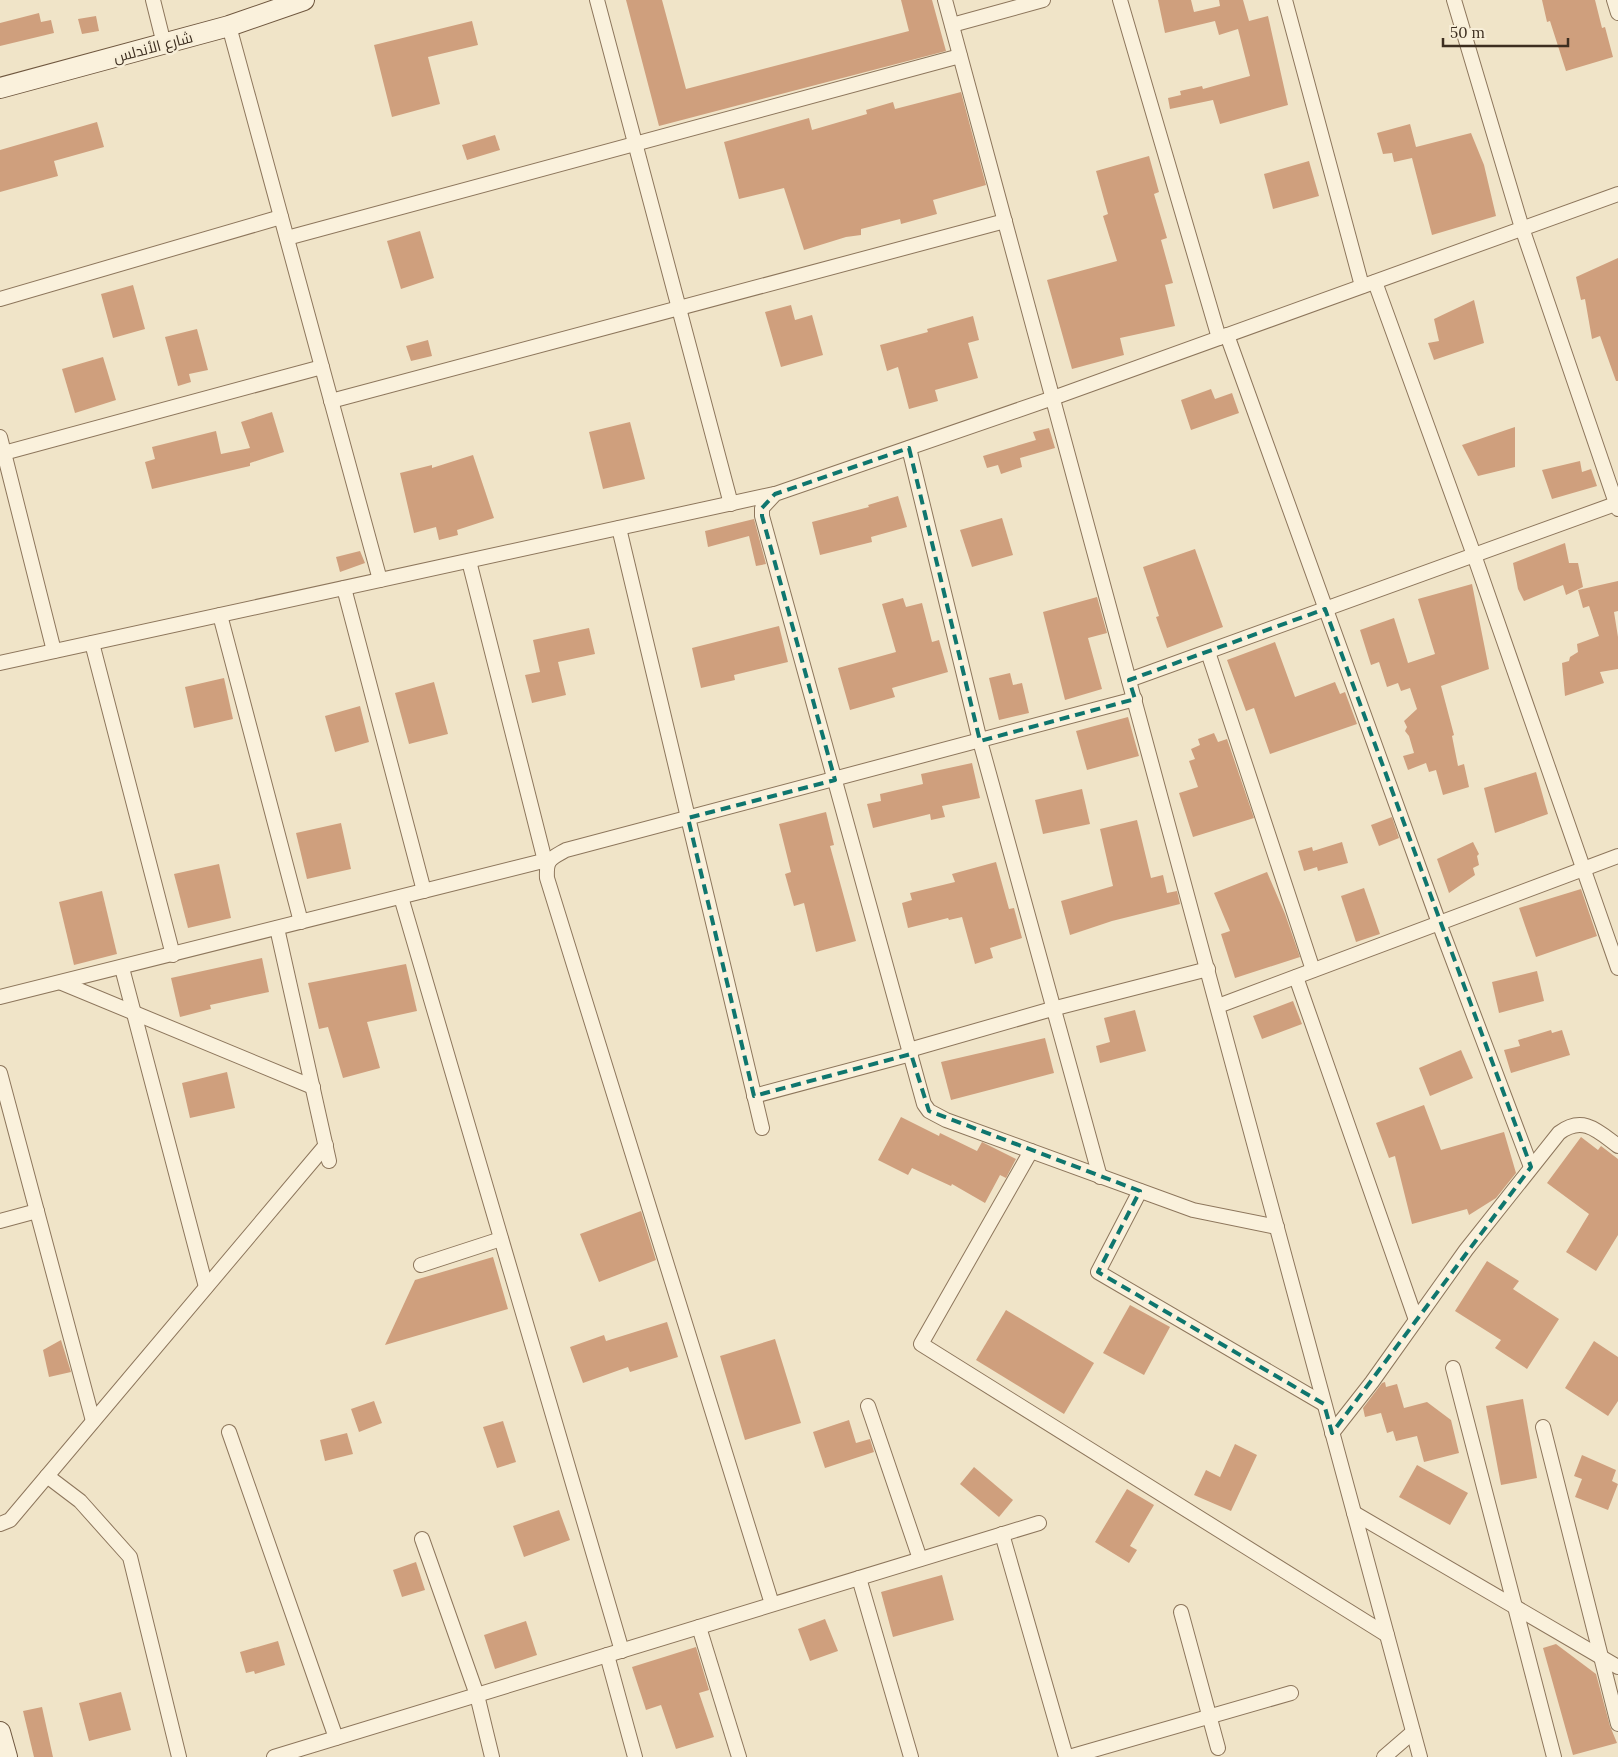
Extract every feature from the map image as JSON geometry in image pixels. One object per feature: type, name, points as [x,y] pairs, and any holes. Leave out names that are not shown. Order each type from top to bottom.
[{"type":"main road","name":"شارع الأندلس","points":[[0,88],[229,26],[304,0]]},
{"type":"main road","points":[[0,1732],[7,1757]]},
{"type":"street","points":[[153,0],[164,44]]},
{"type":"street","points":[[597,0],[731,504]]},
{"type":"street","points":[[945,0],[1420,1757]]},
{"type":"street","points":[[952,25],[1043,0]]},
{"type":"street","points":[[1120,0],[1223,336],[1531,1167]]},
{"type":"street","points":[[1285,0],[1368,284],[1474,555],[1618,968]]},
{"type":"street","points":[[1130,680],[1474,555],[1618,505],[1522,228],[1454,0]]},
{"type":"street","points":[[1614,0],[1618,12]]},
{"type":"street","points":[[229,26],[380,580]]},
{"type":"street","points":[[287,238],[960,56]]},
{"type":"street","points":[[0,663],[775,494],[1052,398],[1618,194]]},
{"type":"street","points":[[0,298],[281,217]]},
{"type":"street","points":[[331,401],[1005,221]]},
{"type":"street","points":[[2,454],[322,367]]},
{"type":"street","points":[[0,437],[2,454],[54,651]]},
{"type":"street","points":[[909,448],[980,741],[1052,1009],[1100,1177]]},
{"type":"street","points":[[775,494],[762,508],[762,516],[924,1104],[929,1111],[946,1120],[1140,1192],[1193,1210],[1277,1227]]},
{"type":"street","points":[[619,528],[762,1128]]},
{"type":"street","points":[[469,561],[548,861],[547,878],[772,1604]]},
{"type":"street","points":[[344,588],[424,891]]},
{"type":"street","points":[[220,615],[301,922]]},
{"type":"street","points":[[92,643],[173,955]]},
{"type":"street","points":[[1208,652],[1313,970]]},
{"type":"street","points":[[0,998],[548,861],[566,850],[1134,699]]},
{"type":"street","points":[[1218,1006],[1618,856]]},
{"type":"street","points":[[401,897],[622,1651]]},
{"type":"street","points":[[276,928],[329,1161]]},
{"type":"street","points":[[122,968],[206,1287]]},
{"type":"street","points":[[754,1096],[1052,1009],[1208,969]]},
{"type":"street","points":[[1296,977],[1416,1320]]},
{"type":"street","points":[[62,983],[313,1087]]},
{"type":"street","points":[[0,1073],[93,1421]]},
{"type":"street","points":[[1332,1433],[1466,1250],[1559,1132],[1569,1125],[1580,1124],[1593,1128],[1618,1146]]},
{"type":"street","points":[[0,1524],[10,1520],[48,1476],[326,1145]]},
{"type":"street","points":[[1031,1151],[921,1344],[1387,1635]]},
{"type":"street","points":[[1140,1192],[1098,1272],[1324,1404]]},
{"type":"street","points":[[0,1221],[37,1211]]},
{"type":"street","points":[[421,1265],[501,1239]]},
{"type":"street","points":[[1453,1368],[1513,1606],[1554,1757]]},
{"type":"street","points":[[868,1406],[920,1559]]},
{"type":"street","points":[[1543,1427],[1618,1724]]},
{"type":"street","points":[[229,1432],[336,1738]]},
{"type":"street","points":[[48,1476],[80,1501],[130,1557],[179,1757]]},
{"type":"street","points":[[1354,1513],[1618,1666]]},
{"type":"street","points":[[274,1757],[1039,1523]]},
{"type":"street","points":[[1002,1534],[1068,1757],[1291,1693]]},
{"type":"street","points":[[422,1539],[477,1695],[492,1757]]},
{"type":"street","points":[[859,1578],[911,1757]]},
{"type":"street","points":[[1182,1612],[1218,1748]]},
{"type":"street","points":[[699,1627],[739,1757]]},
{"type":"street","points":[[607,1655],[635,1757]]},
{"type":"street","points":[[1384,1757],[1413,1732]]},
{"type":"highlighted area","points":[[909,448],[980,741],[1135,699],[1129,680],[1325,609],[1531,1167],[1332,1433],[1324,1404],[1098,1272],[1140,1191],[929,1111],[911,1054],[754,1096],[688,818],[835,780],[762,516],[762,508],[775,494]]},
{"type":"building","points":[[626,0],[662,0],[686,89],[909,31],[901,0],[932,0],[946,51],[659,126]]},
{"type":"building","points":[[1158,0],[1191,0],[1194,12],[1220,6],[1219,0],[1243,0],[1249,21],[1268,16],[1288,105],[1220,124],[1213,100],[1170,109],[1168,98],[1181,95],[1180,91],[1202,86],[1203,89],[1250,76],[1238,29],[1219,35],[1215,21],[1165,33]]},
{"type":"building","points":[[1542,0],[1595,0],[1602,28],[1605,27],[1613,57],[1566,71],[1550,21],[1547,22]]},
{"type":"building","points":[[39,13],[41,22],[51,20],[54,33],[0,46],[0,23]]},
{"type":"building","points":[[96,16],[99,31],[82,34],[78,19]]},
{"type":"building","points":[[472,21],[478,45],[428,57],[440,104],[392,117],[374,45]]},
{"type":"building","points":[[961,92],[986,185],[933,200],[937,214],[901,224],[900,219],[861,229],[861,235],[846,237],[804,250],[784,188],[739,199],[724,142],[809,118],[812,130],[867,114],[866,110],[893,102],[895,109]]},
{"type":"building","points":[[97,122],[104,147],[54,161],[58,176],[0,192],[0,150]]},
{"type":"building","points":[[1410,124],[1416,147],[1471,133],[1484,165],[1496,216],[1432,235],[1412,158],[1394,162],[1392,153],[1383,154],[1377,133]]},
{"type":"building","points":[[495,135],[500,150],[467,160],[462,145]]},
{"type":"building","points":[[1149,156],[1159,192],[1154,194],[1167,238],[1161,240],[1173,283],[1165,285],[1175,326],[1120,338],[1124,355],[1072,369],[1047,280],[1117,261],[1103,216],[1108,214],[1096,171]]},
{"type":"building","points":[[1309,161],[1319,196],[1273,209],[1264,174]]},
{"type":"building","points":[[420,231],[434,278],[401,289],[387,241]]},
{"type":"building","points":[[1618,258],[1618,381],[1616,381],[1600,336],[1592,339],[1585,299],[1581,300],[1576,277]]},
{"type":"building","points":[[133,285],[145,329],[113,338],[101,294]]},
{"type":"building","points":[[1474,300],[1484,343],[1434,360],[1428,343],[1439,341],[1434,319]]},
{"type":"building","points":[[791,305],[795,320],[812,315],[823,355],[781,367],[765,312]]},
{"type":"building","points":[[973,316],[979,340],[968,343],[978,378],[935,390],[938,401],[909,409],[898,367],[887,371],[880,345],[928,332],[927,329]]},
{"type":"building","points":[[197,329],[208,370],[189,374],[191,382],[178,386],[165,337]]},
{"type":"building","points":[[428,340],[432,356],[411,361],[406,346]]},
{"type":"building","points":[[103,357],[116,400],[75,413],[62,369]]},
{"type":"building","points":[[1211,389],[1215,399],[1232,393],[1239,413],[1191,430],[1181,400]]},
{"type":"building","points":[[272,412],[284,452],[250,463],[250,466],[152,489],[145,462],[155,459],[152,447],[216,431],[221,454],[250,448],[241,422]]},
{"type":"building","points":[[630,422],[645,479],[603,489],[589,432]]},
{"type":"building","points":[[1515,427],[1515,467],[1478,476],[1462,445]]},
{"type":"building","points":[[1049,428],[1055,448],[1020,458],[1022,467],[1001,474],[998,465],[987,468],[983,456],[1036,440],[1033,432]]},
{"type":"building","points":[[473,455],[494,518],[457,530],[458,535],[439,540],[436,527],[414,533],[400,473],[432,465],[432,468]]},
{"type":"building","points":[[1580,461],[1582,472],[1591,469],[1597,486],[1552,499],[1542,470]]},
{"type":"building","points":[[898,496],[907,527],[871,537],[872,542],[820,555],[812,522],[869,507],[868,505]]},
{"type":"building","points":[[1002,518],[1013,555],[972,567],[960,530]]},
{"type":"building","points":[[754,519],[766,564],[756,566],[749,536],[708,547],[705,531]]},
{"type":"building","points":[[1565,543],[1569,563],[1578,563],[1583,587],[1566,595],[1563,585],[1524,601],[1518,589],[1513,563]]},
{"type":"building","points":[[1195,549],[1223,627],[1167,648],[1156,617],[1159,616],[1143,567]]},
{"type":"building","points":[[360,551],[365,563],[340,572],[336,557]]},
{"type":"building","points":[[1618,581],[1618,611],[1614,612],[1618,637],[1618,669],[1600,672],[1604,683],[1565,696],[1562,663],[1569,661],[1570,657],[1578,652],[1577,644],[1599,636],[1589,606],[1583,608],[1578,590]]},
{"type":"building","points":[[1472,584],[1489,669],[1441,686],[1454,735],[1452,736],[1458,766],[1464,764],[1469,787],[1443,795],[1436,770],[1429,772],[1426,763],[1408,770],[1403,756],[1414,753],[1409,736],[1405,731],[1407,727],[1404,721],[1417,709],[1410,688],[1401,691],[1398,683],[1387,687],[1379,662],[1371,665],[1360,630],[1394,618],[1408,663],[1435,654],[1418,599]]},
{"type":"building","points":[[1097,597],[1107,633],[1088,638],[1102,689],[1065,700],[1043,612]]},
{"type":"building","points":[[903,598],[906,607],[922,603],[932,642],[939,640],[948,672],[892,688],[895,697],[850,710],[838,668],[896,652],[882,604]]},
{"type":"building","points":[[779,626],[788,662],[734,675],[735,680],[701,688],[692,648]]},
{"type":"building","points":[[589,628],[595,654],[558,662],[566,695],[532,703],[525,675],[540,672],[533,640]]},
{"type":"building","points":[[1275,642],[1295,697],[1335,682],[1340,694],[1345,692],[1357,724],[1270,754],[1254,708],[1246,711],[1227,660]]},
{"type":"building","points":[[1010,673],[1013,685],[1022,683],[1029,713],[999,720],[989,678]]},
{"type":"building","points":[[224,678],[233,719],[194,728],[185,687]]},
{"type":"building","points":[[434,682],[448,734],[409,744],[395,693]]},
{"type":"building","points":[[360,706],[369,742],[335,752],[325,716]]},
{"type":"building","points":[[1128,717],[1139,756],[1087,770],[1076,731]]},
{"type":"building","points":[[1214,733],[1218,742],[1227,739],[1254,818],[1193,837],[1179,793],[1198,787],[1189,761],[1195,759],[1191,749],[1200,745],[1198,739]]},
{"type":"building","points":[[972,763],[980,798],[942,806],[945,817],[931,820],[930,814],[873,828],[867,804],[881,801],[880,794],[923,784],[921,774]]},
{"type":"building","points":[[1536,772],[1548,814],[1495,833],[1484,788]]},
{"type":"building","points":[[1082,789],[1090,824],[1043,834],[1035,800]]},
{"type":"building","points":[[826,812],[834,845],[830,846],[856,941],[816,952],[804,903],[794,906],[785,874],[791,872],[779,824]]},
{"type":"building","points":[[1392,817],[1399,838],[1379,846],[1371,825]]},
{"type":"building","points":[[1137,820],[1151,878],[1163,875],[1167,893],[1177,891],[1180,904],[1112,921],[1070,935],[1061,901],[1113,886],[1100,829]]},
{"type":"building","points":[[341,823],[351,869],[307,879],[296,833]]},
{"type":"building","points":[[1342,842],[1348,863],[1318,871],[1317,867],[1304,871],[1298,851],[1312,847],[1313,851]]},
{"type":"building","points":[[1473,842],[1479,854],[1477,856],[1479,865],[1473,868],[1475,875],[1449,893],[1437,859]]},
{"type":"building","points":[[996,862],[1009,909],[1014,908],[1022,938],[990,948],[993,958],[975,964],[962,917],[949,920],[948,918],[908,928],[902,903],[912,900],[910,893],[955,882],[952,874]]},
{"type":"building","points":[[219,864],[231,918],[188,928],[174,874]]},
{"type":"building","points":[[1267,872],[1285,914],[1300,957],[1235,978],[1221,934],[1230,931],[1214,893]]},
{"type":"building","points":[[1364,888],[1380,934],[1356,942],[1341,896]]},
{"type":"building","points":[[1581,889],[1597,936],[1536,957],[1519,908]]},
{"type":"building","points":[[102,891],[117,954],[74,965],[59,902]]},
{"type":"building","points":[[262,958],[269,992],[210,1005],[211,1009],[180,1017],[171,978]]},
{"type":"building","points":[[406,964],[417,1011],[367,1022],[380,1068],[343,1078],[328,1027],[319,1029],[308,983]]},
{"type":"building","points":[[1537,971],[1544,1001],[1499,1013],[1492,982]]},
{"type":"building","points":[[1293,1001],[1302,1024],[1262,1039],[1253,1016]]},
{"type":"building","points":[[1135,1010],[1146,1051],[1100,1063],[1096,1046],[1110,1042],[1104,1018]]},
{"type":"building","points":[[1551,1030],[1552,1033],[1562,1030],[1570,1055],[1511,1073],[1504,1050],[1520,1046],[1518,1040]]},
{"type":"building","points":[[1045,1038],[1054,1073],[951,1100],[941,1062]]},
{"type":"building","points":[[1461,1050],[1473,1078],[1430,1096],[1419,1068]]},
{"type":"building","points":[[227,1072],[235,1108],[190,1118],[182,1083]]},
{"type":"building","points":[[1424,1105],[1441,1150],[1504,1132],[1516,1173],[1496,1198],[1469,1215],[1467,1209],[1412,1224],[1395,1156],[1389,1158],[1376,1123]]},
{"type":"building","points":[[901,1117],[939,1136],[940,1133],[977,1151],[982,1142],[1016,1159],[1006,1178],[1000,1175],[985,1203],[952,1184],[951,1186],[912,1168],[908,1175],[878,1160]]},
{"type":"building","points":[[1581,1137],[1598,1150],[1601,1146],[1618,1159],[1618,1235],[1596,1271],[1566,1252],[1589,1214],[1547,1183]]},
{"type":"building","points":[[641,1211],[656,1260],[599,1282],[580,1234]]},
{"type":"building","points":[[493,1257],[508,1309],[385,1345],[415,1280]]},
{"type":"building","points":[[1487,1261],[1519,1281],[1513,1289],[1559,1319],[1527,1369],[1495,1348],[1501,1340],[1455,1311]]},
{"type":"building","points":[[1130,1305],[1170,1327],[1144,1375],[1103,1353]]},
{"type":"building","points":[[1006,1310],[1094,1363],[1064,1414],[976,1360]]},
{"type":"building","points":[[667,1322],[678,1357],[630,1372],[628,1367],[583,1383],[570,1347],[604,1335],[606,1341]]},
{"type":"building","points":[[775,1339],[801,1423],[745,1440],[720,1356]]},
{"type":"building","points":[[61,1340],[71,1372],[49,1377],[43,1350]]},
{"type":"building","points":[[1594,1341],[1618,1357],[1618,1401],[1608,1416],[1565,1388]]},
{"type":"building","points":[[1385,1382],[1386,1387],[1397,1384],[1404,1408],[1427,1402],[1451,1420],[1459,1453],[1424,1462],[1417,1436],[1396,1441],[1393,1431],[1387,1433],[1381,1413],[1365,1417],[1363,1408],[1382,1383]]},
{"type":"building","points":[[1523,1399],[1537,1478],[1501,1485],[1486,1406]]},
{"type":"building","points":[[374,1401],[382,1423],[359,1432],[351,1409]]},
{"type":"building","points":[[849,1420],[856,1443],[870,1439],[874,1452],[825,1468],[813,1432]]},
{"type":"building","points":[[503,1421],[516,1462],[497,1468],[483,1427]]},
{"type":"building","points":[[347,1433],[353,1454],[325,1461],[320,1440]]},
{"type":"building","points":[[1235,1444],[1257,1455],[1231,1511],[1194,1495],[1206,1470],[1220,1477]]},
{"type":"building","points":[[1582,1455],[1616,1470],[1612,1481],[1618,1484],[1608,1510],[1575,1497],[1582,1479],[1574,1476]]},
{"type":"building","points":[[1417,1465],[1468,1493],[1450,1525],[1399,1497]]},
{"type":"building","points":[[974,1467],[1013,1500],[999,1517],[960,1484]]},
{"type":"building","points":[[1127,1489],[1154,1505],[1130,1546],[1137,1550],[1129,1563],[1095,1542]]},
{"type":"building","points":[[559,1510],[570,1540],[524,1557],[513,1526]]},
{"type":"building","points":[[416,1562],[425,1590],[402,1597],[393,1570]]},
{"type":"building","points":[[942,1575],[954,1620],[893,1637],[881,1592]]},
{"type":"building","points":[[825,1619],[838,1651],[810,1661],[798,1629]]},
{"type":"building","points":[[526,1621],[537,1655],[495,1669],[484,1635]]},
{"type":"building","points":[[278,1641],[285,1665],[255,1674],[254,1671],[246,1673],[240,1652]]},
{"type":"building","points":[[1556,1644],[1596,1674],[1610,1726],[1617,1743],[1573,1755],[1543,1648]]},
{"type":"building","points":[[696,1647],[709,1690],[699,1693],[714,1737],[676,1749],[661,1705],[646,1710],[632,1667]]},
{"type":"building","points":[[121,1692],[131,1730],[89,1741],[79,1703]]},
{"type":"building","points":[[42,1707],[53,1757],[34,1757],[23,1711]]}]
